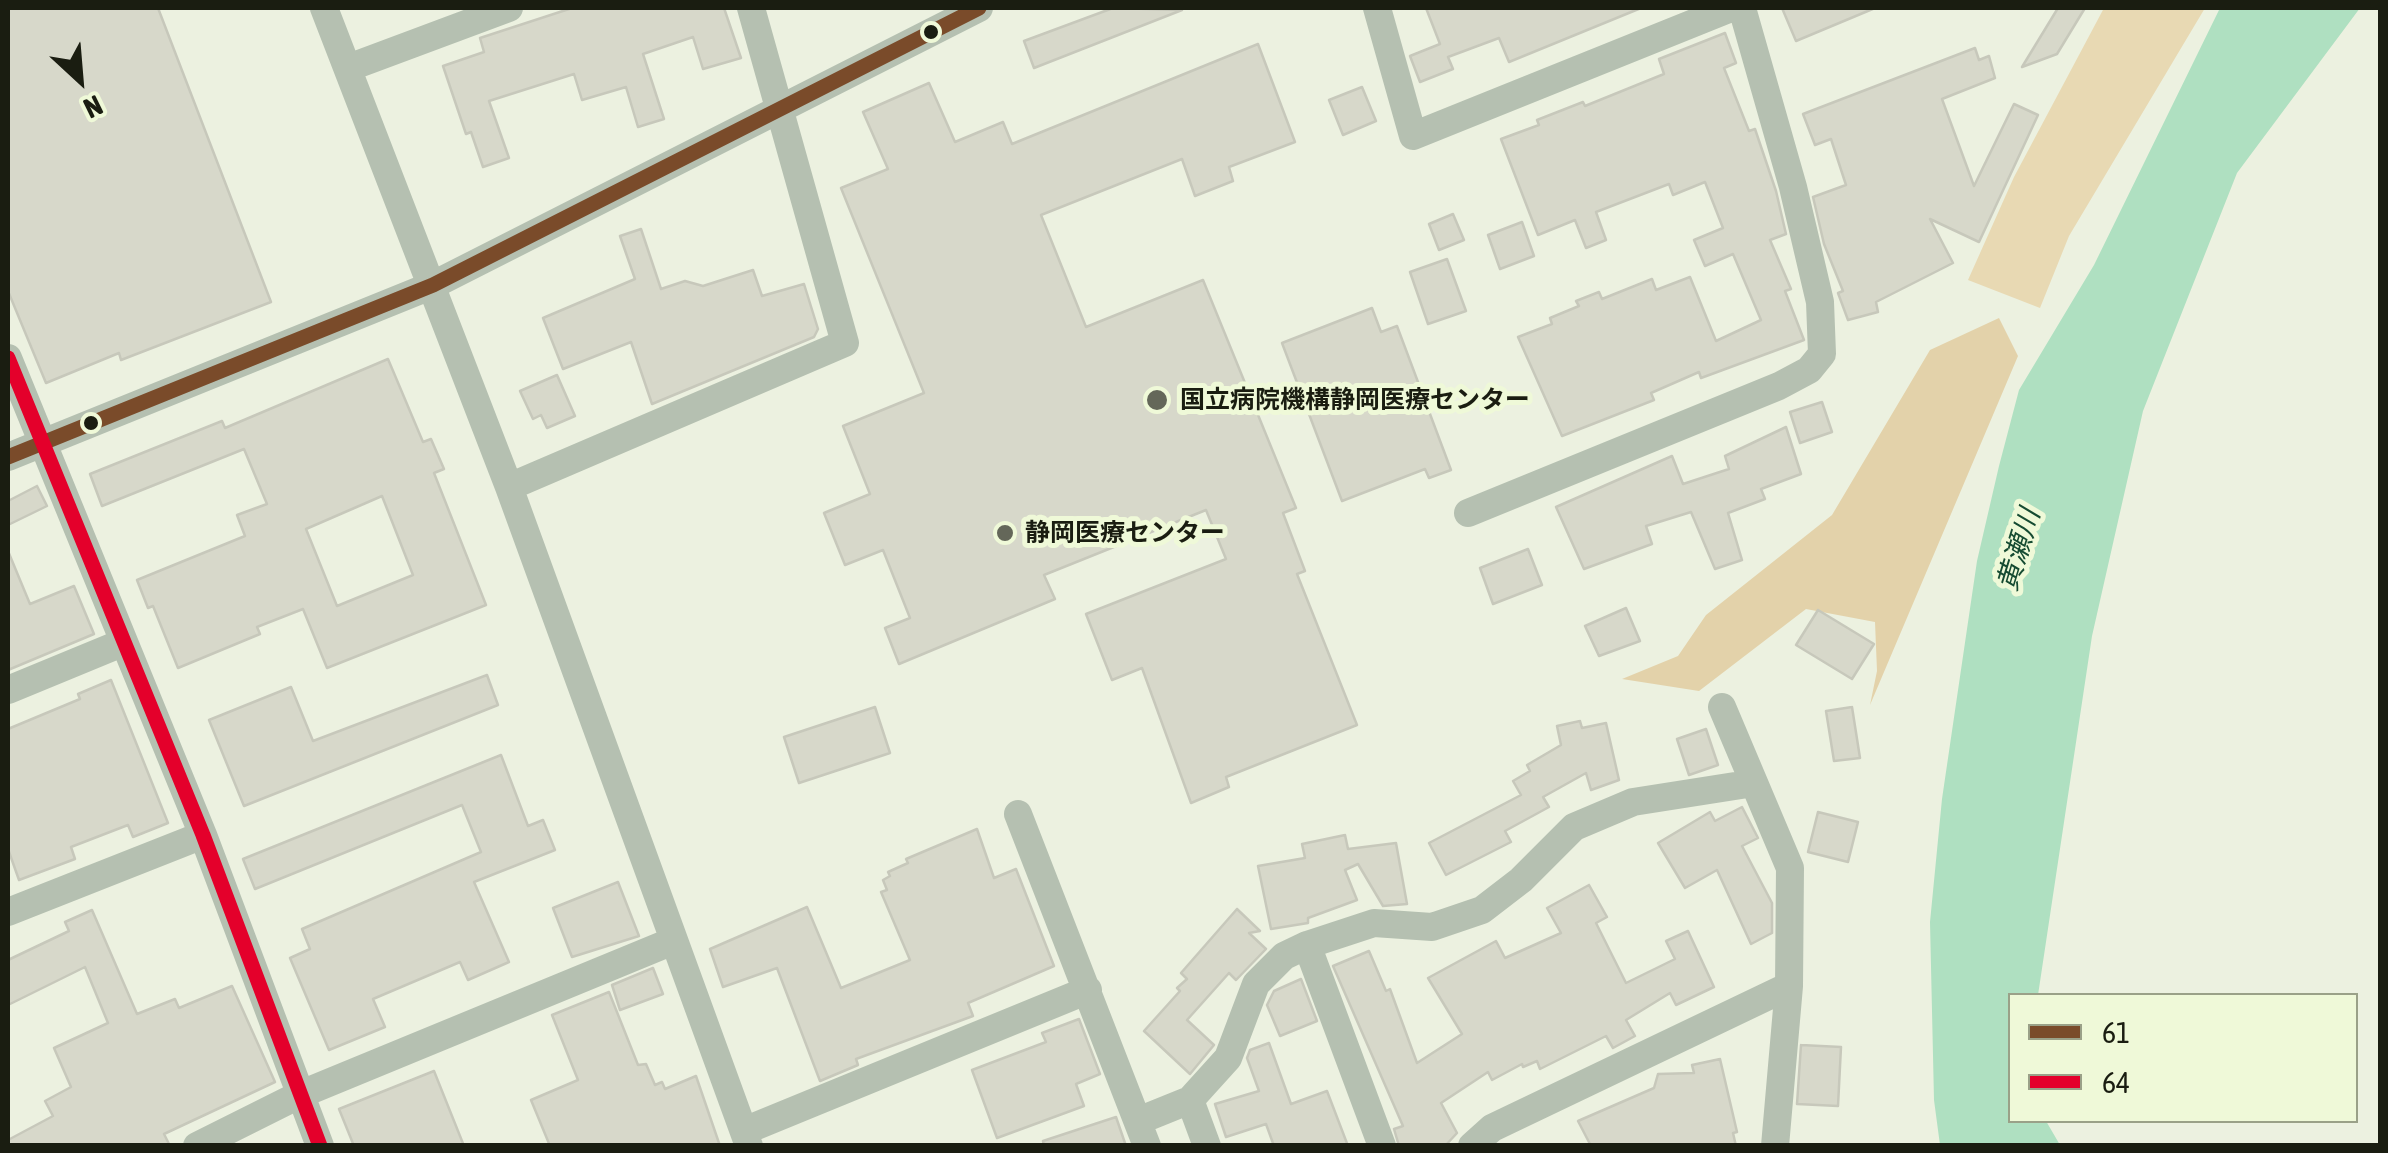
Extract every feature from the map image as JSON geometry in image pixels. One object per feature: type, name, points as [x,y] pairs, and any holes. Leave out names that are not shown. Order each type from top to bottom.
[{"type":"street","points":[[324,8],[509,487],[746,1138],[1088,990]]},
{"type":"street","points":[[348,68],[509,8]]},
{"type":"street","points":[[509,487],[845,343],[752,8]]},
{"type":"street","points":[[8,456],[433,285],[979,8]]},
{"type":"street","points":[[1377,8],[1414,136],[1731,8]]},
{"type":"street","points":[[1468,513],[1780,386],[1809,370],[1822,354],[1820,302],[1742,8]]},
{"type":"street","points":[[8,358],[203,836],[320,1146]]},
{"type":"street","points":[[8,690],[122,643]]},
{"type":"street","points":[[1722,707],[1790,868],[1789,986],[1775,1146]]},
{"type":"street","points":[[1018,814],[1143,1133],[1190,1100],[1228,1058],[1256,984],[1284,956],[1307,944],[1374,922],[1432,927],[1482,910],[1521,880],[1574,827],[1633,802],[1754,783]]},
{"type":"street","points":[[8,912],[203,836]]},
{"type":"street","points":[[197,1146],[299,1095],[673,942]]},
{"type":"street","points":[[1307,944],[1382,1146]]},
{"type":"street","points":[[1472,1146],[1492,1128],[1789,986]]},
{"type":"street","points":[[1190,1100],[1207,1146]]},
{"type":"shaded area","points":[[2104,8],[2205,8],[2069,236],[2040,308],[1968,280],[2014,177]]},
{"type":"shaded area","points":[[1999,318],[2018,356],[1870,705],[1877,671],[1875,622],[1806,609],[1699,691],[1622,679],[1678,656],[1706,615],[1832,515],[1930,350]]},
{"type":"water","name":"黄瀬川","points":[[2220,8],[2360,8],[2237,173],[2143,411],[2092,636],[2038,993],[2008,993],[2008,1123],[2047,1123],[2060,1145],[1940,1145],[1934,1100],[1930,922],[1942,799],[1977,561],[2019,390],[2094,265]]},
{"type":"building","points":[[8,8],[158,8],[271,302],[121,360],[119,353],[46,383],[8,291]]},
{"type":"building","points":[[572,8],[724,8],[741,58],[703,69],[693,37],[643,54],[664,119],[638,127],[626,87],[582,100],[574,74],[489,101],[509,158],[483,167],[471,132],[466,134],[443,66],[484,52],[480,38]]},
{"type":"building","points":[[1113,8],[1182,10],[1034,68],[1024,41]]},
{"type":"building","points":[[1426,8],[1641,8],[1509,62],[1499,38],[1448,57],[1453,69],[1420,82],[1410,56],[1440,44]]},
{"type":"building","points":[[1782,8],[1875,8],[1796,41]]},
{"type":"building","points":[[2058,8],[2085,8],[2057,54],[2022,67]]},
{"type":"building","points":[[1725,33],[1736,63],[1724,68],[1749,131],[1755,129],[1776,191],[1786,234],[1770,240],[1791,289],[1785,291],[1804,340],[1701,378],[1699,372],[1651,393],[1654,400],[1562,436],[1518,337],[1552,324],[1550,318],[1579,306],[1576,301],[1599,292],[1602,299],[1652,279],[1656,290],[1690,277],[1716,341],[1761,320],[1733,254],[1705,266],[1694,240],[1723,228],[1705,182],[1673,195],[1669,184],[1596,212],[1606,240],[1586,248],[1575,220],[1538,235],[1501,139],[1539,125],[1537,120],[1583,102],[1585,106],[1664,74],[1659,59]]},
{"type":"building","points":[[1258,44],[1295,142],[1229,167],[1233,181],[1195,196],[1182,159],[1041,215],[1086,327],[1203,280],[1296,508],[1283,513],[1305,571],[1297,574],[1357,725],[1226,777],[1229,787],[1191,803],[1142,668],[1112,680],[1086,614],[1226,559],[1206,510],[1044,575],[1055,599],[899,664],[885,628],[910,618],[883,550],[845,565],[824,513],[870,494],[843,426],[924,393],[841,188],[888,169],[863,112],[929,83],[955,142],[1003,122],[1012,144]]},
{"type":"building","points":[[1975,48],[1979,60],[1989,56],[1995,78],[1942,99],[1974,186],[2014,104],[2038,115],[1979,242],[1930,219],[1953,263],[1876,302],[1878,312],[1848,320],[1838,293],[1843,291],[1824,244],[1813,197],[1846,185],[1831,139],[1815,145],[1803,114]]},
{"type":"building","points":[[1362,87],[1376,121],[1343,135],[1329,100]]},
{"type":"building","points":[[1453,214],[1464,240],[1439,250],[1429,224]]},
{"type":"building","points":[[1522,222],[1534,256],[1500,269],[1488,235]]},
{"type":"building","points":[[641,229],[661,289],[685,281],[703,286],[753,270],[762,296],[804,284],[818,329],[814,337],[652,404],[631,342],[563,369],[543,318],[635,279],[620,236]]},
{"type":"building","points":[[1447,259],[1466,311],[1428,324],[1410,272]]},
{"type":"building","points":[[1372,308],[1381,332],[1397,326],[1451,470],[1429,478],[1425,469],[1342,501],[1282,343]]},
{"type":"building","points":[[388,359],[423,442],[431,439],[444,469],[434,473],[486,605],[327,668],[303,609],[257,627],[260,634],[178,668],[153,606],[148,608],[137,580],[245,536],[237,515],[267,504],[244,449],[102,506],[90,474],[222,421],[225,428]],"holes":[[[382,496],[413,575],[337,606],[306,529]]]},
{"type":"building","points":[[557,375],[575,416],[547,428],[541,415],[533,419],[520,391]]},
{"type":"building","points":[[1822,402],[1832,432],[1800,443],[1790,412]]},
{"type":"building","points":[[1786,427],[1801,474],[1761,489],[1765,499],[1728,513],[1742,560],[1715,569],[1691,512],[1646,526],[1652,544],[1584,569],[1556,507],[1672,456],[1683,484],[1729,469],[1725,456]]},
{"type":"building","points":[[37,486],[47,506],[8,525],[8,501]]},
{"type":"building","points":[[1528,549],[1542,585],[1493,604],[1480,568]]},
{"type":"building","points":[[8,551],[30,604],[74,586],[94,634],[8,670]]},
{"type":"building","points":[[1626,608],[1640,641],[1599,656],[1585,626]]},
{"type":"building","points":[[1818,610],[1874,644],[1852,679],[1796,645]]},
{"type":"building","points":[[487,675],[498,705],[244,806],[209,720],[291,687],[313,741]]},
{"type":"building","points":[[111,680],[168,823],[133,837],[128,825],[71,847],[75,859],[19,880],[8,849],[8,729],[80,699],[78,694]]},
{"type":"building","points":[[875,707],[890,753],[799,783],[784,737]]},
{"type":"building","points":[[1852,707],[1860,758],[1834,761],[1826,711]]},
{"type":"building","points":[[1580,721],[1582,728],[1606,723],[1619,780],[1591,790],[1586,773],[1543,797],[1549,807],[1505,831],[1511,842],[1446,875],[1429,843],[1521,795],[1513,781],[1530,771],[1527,765],[1561,745],[1557,726]]},
{"type":"building","points":[[1706,729],[1718,765],[1689,775],[1677,739]]},
{"type":"building","points":[[501,755],[528,826],[543,820],[555,850],[474,882],[509,962],[468,980],[460,962],[373,999],[385,1027],[329,1050],[290,958],[310,949],[302,929],[481,852],[462,805],[255,889],[243,859]]},
{"type":"building","points":[[1742,807],[1758,838],[1742,846],[1772,903],[1772,933],[1751,944],[1717,870],[1685,888],[1658,843],[1710,812],[1715,821]]},
{"type":"building","points":[[1818,812],[1858,822],[1848,862],[1808,852]]},
{"type":"building","points":[[977,829],[994,878],[1016,869],[1054,966],[968,1003],[973,1016],[856,1059],[858,1065],[820,1081],[777,968],[723,987],[710,949],[807,907],[841,988],[910,960],[881,892],[887,890],[883,880],[890,876],[888,872],[908,863],[906,859]]},
{"type":"building","points":[[1345,835],[1348,849],[1396,843],[1407,904],[1383,906],[1358,864],[1345,870],[1357,900],[1308,918],[1308,923],[1271,929],[1258,866],[1305,858],[1302,844]]},
{"type":"building","points":[[618,882],[639,936],[572,957],[553,908]]},
{"type":"building","points":[[1589,885],[1607,917],[1596,923],[1626,983],[1675,959],[1666,941],[1688,931],[1714,987],[1676,1005],[1670,993],[1626,1020],[1635,1036],[1613,1048],[1606,1036],[1540,1069],[1537,1061],[1523,1067],[1522,1064],[1492,1080],[1488,1072],[1441,1103],[1457,1133],[1445,1146],[1399,1146],[1394,1129],[1403,1126],[1333,966],[1369,951],[1386,991],[1390,989],[1417,1063],[1462,1034],[1428,978],[1496,941],[1505,958],[1561,933],[1547,908]]},
{"type":"building","points":[[1237,909],[1260,931],[1249,933],[1266,949],[1236,980],[1229,973],[1187,1020],[1214,1045],[1190,1074],[1144,1031],[1180,991],[1177,988],[1187,979],[1181,973]]},
{"type":"building","points":[[92,910],[137,1014],[175,999],[179,1008],[232,986],[275,1082],[164,1134],[170,1146],[8,1146],[8,1140],[53,1116],[45,1101],[71,1087],[54,1048],[108,1023],[85,967],[8,1005],[8,960],[69,931],[65,922]]},
{"type":"building","points":[[653,968],[663,994],[620,1010],[612,985]]},
{"type":"building","points":[[1301,979],[1317,1021],[1280,1036],[1267,1005],[1274,991]]},
{"type":"building","points":[[609,992],[638,1065],[646,1064],[655,1085],[662,1082],[665,1089],[696,1076],[720,1146],[550,1146],[531,1100],[578,1080],[552,1015]]},
{"type":"building","points":[[1079,1019],[1100,1074],[1076,1084],[1084,1106],[997,1138],[972,1070],[1046,1042],[1042,1033]]},
{"type":"building","points":[[1269,1043],[1291,1104],[1327,1091],[1348,1146],[1274,1146],[1266,1124],[1226,1137],[1215,1104],[1259,1091],[1247,1058],[1250,1050]]},
{"type":"building","points":[[1801,1045],[1841,1047],[1838,1106],[1797,1104]]},
{"type":"building","points":[[1720,1059],[1737,1132],[1733,1133],[1736,1146],[1591,1146],[1578,1121],[1654,1088],[1658,1074],[1694,1073],[1692,1065]]},
{"type":"building","points":[[434,1071],[464,1146],[354,1146],[339,1109]]},
{"type":"building","points":[[1116,1117],[1126,1146],[1044,1146],[1043,1141]]},
{"type":"transit line","name":"61","points":[[8,457],[433,285],[979,8]]},
{"type":"transit line","name":"64","points":[[8,358],[203,835],[320,1146]]},
{"type":"place","name":"国立病院機構静岡医療センター","points":[[1157,400]]},
{"type":"place","name":"静岡医療センター","points":[[1005,533]]}]
